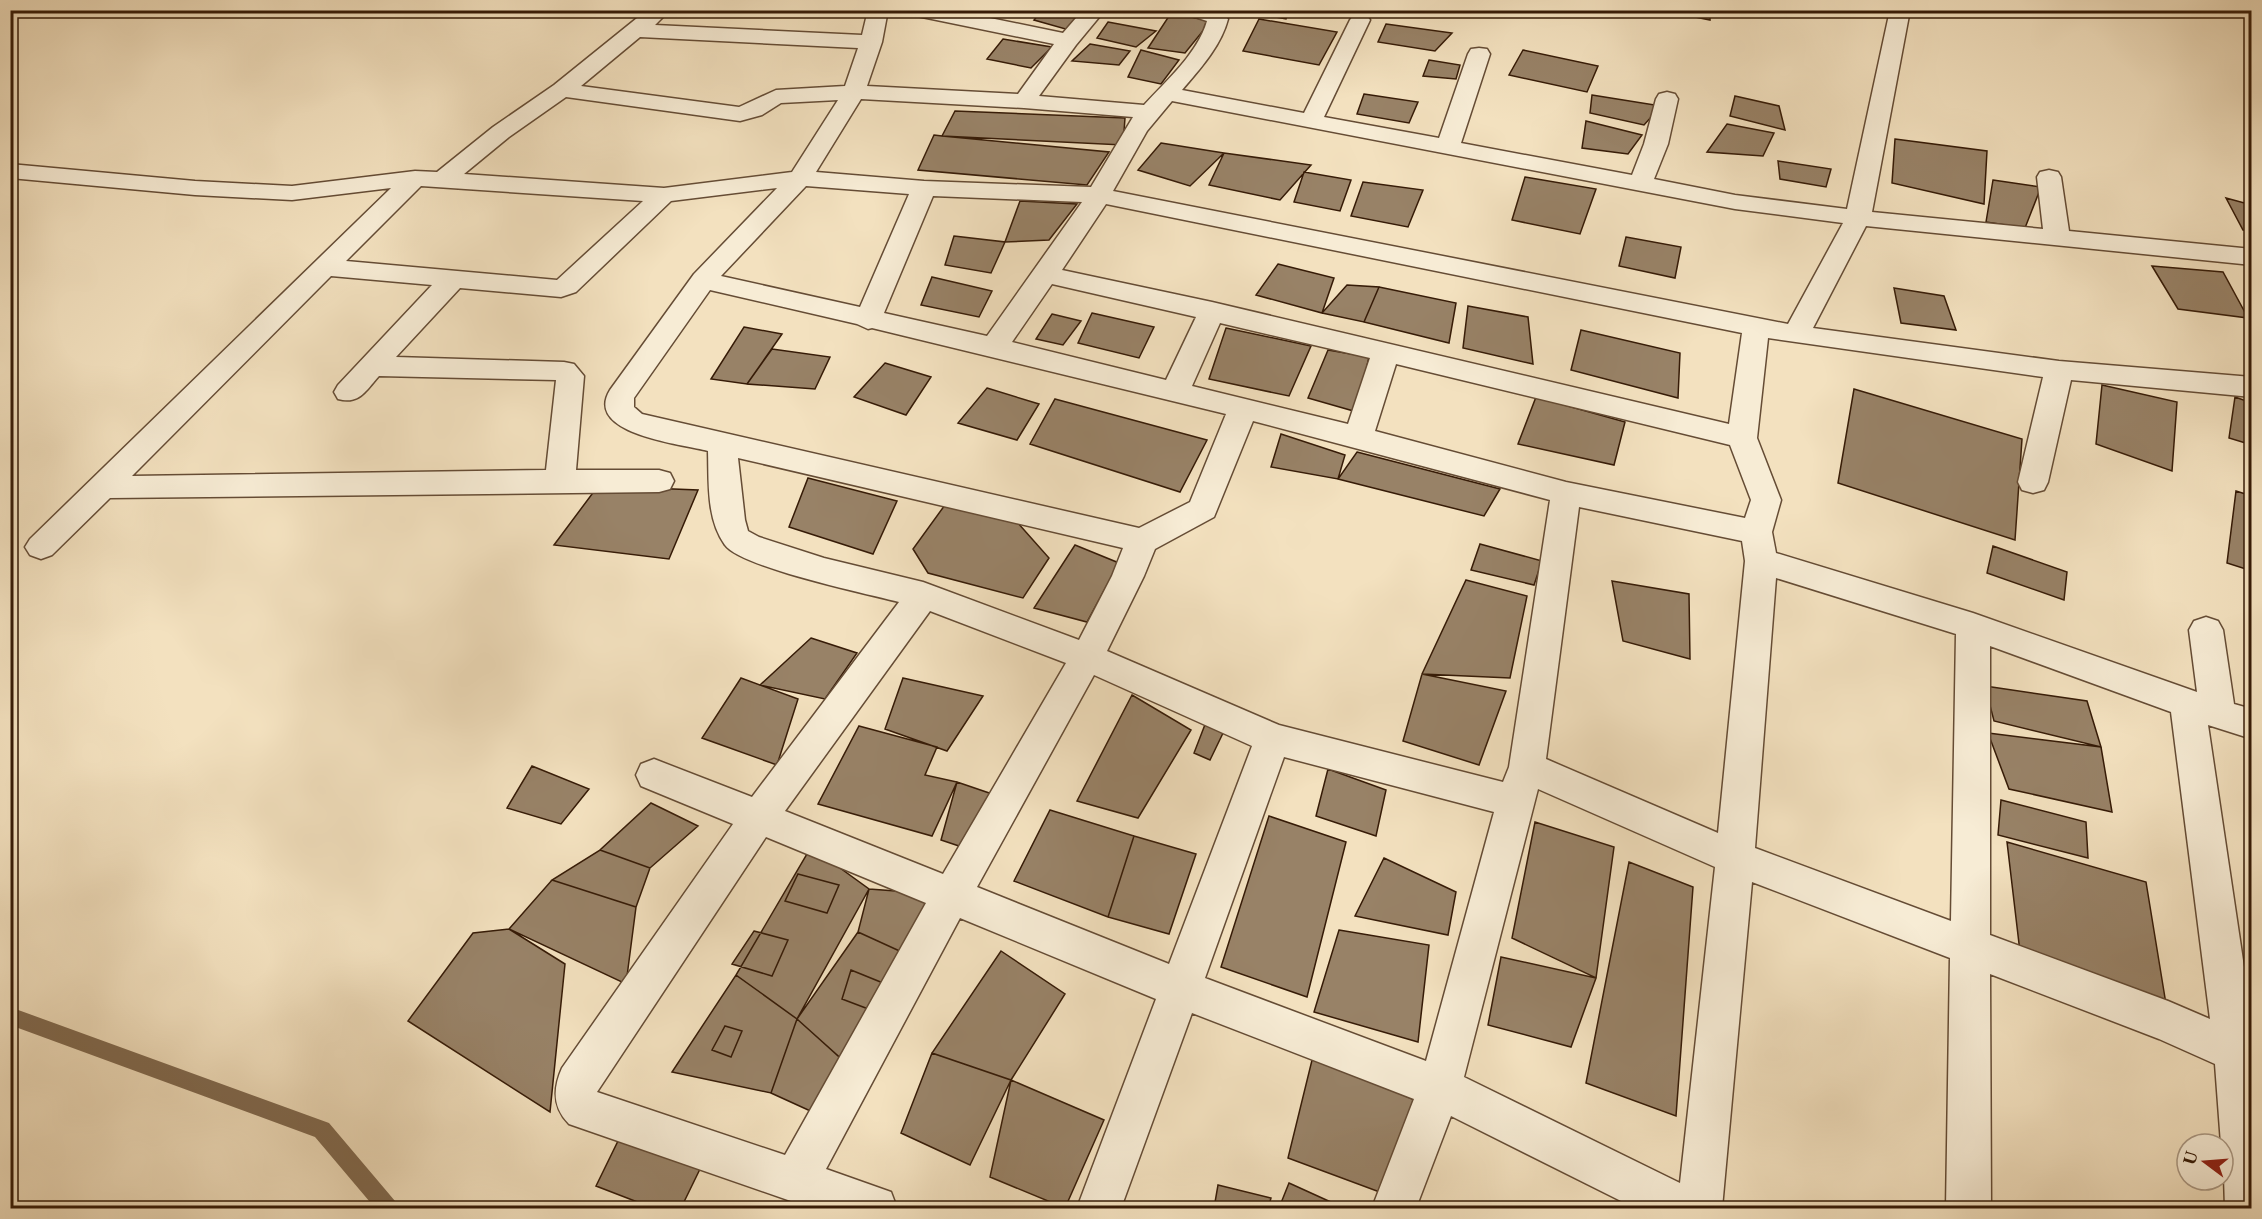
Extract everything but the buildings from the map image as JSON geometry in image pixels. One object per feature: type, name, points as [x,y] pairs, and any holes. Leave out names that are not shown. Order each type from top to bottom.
[{"type":"street","points":[[443,180],[501,132],[561,90],[660,10]]},
{"type":"street","points":[[878,10],[871,42],[854,92],[800,178],[703,280],[620,397],[619,411],[632,421],[1142,541]]},
{"type":"street","points":[[917,10],[1068,40]]},
{"type":"street","points":[[1024,101],[1068,40],[1095,10]]},
{"type":"street","points":[[994,347],[1099,195],[1125,145],[1150,112],[1168,94],[1217,26],[1218,19],[1215,16],[1193,10]]},
{"type":"street","points":[[1796,335],[1858,218],[1895,11]]},
{"type":"street","points":[[1311,121],[1334,78],[1360,20]]},
{"type":"street","points":[[637,30],[871,42]]},
{"type":"street","points":[[1447,148],[1479,54]]},
{"type":"street","points":[[561,90],[732,114],[754,110],[776,98],[854,92],[1024,101],[1150,112]]},
{"type":"street","points":[[1168,94],[1735,202],[1858,218],[2252,256]]},
{"type":"street","points":[[1640,184],[1656,144],[1667,99]]},
{"type":"street","points":[[10,171],[195,188],[292,193],[415,178],[664,195],[800,178],[924,188],[1099,195],[1796,335],[2059,370],[2252,387]]},
{"type":"street","points":[[2049,177],[2058,236]]},
{"type":"street","points":[[41,547],[415,178]]},
{"type":"street","points":[[868,320],[924,188]]},
{"type":"street","points":[[324,267],[561,289],[567,286],[664,195]]},
{"type":"street","points":[[1044,274],[1618,406],[1743,438]]},
{"type":"street","points":[[348,392],[453,279]]},
{"type":"street","points":[[703,280],[868,320],[994,347],[1358,437],[1758,547],[1973,626],[2252,724]]},
{"type":"street","points":[[1175,392],[1212,311]]},
{"type":"street","points":[[1700,1209],[1736,858],[1758,547],[1766,500],[1743,438],[1756,327]]},
{"type":"street","points":[[1358,437],[1386,353]]},
{"type":"street","points":[[372,366],[564,371],[570,376],[563,467],[555,481]]},
{"type":"street","points":[[2033,482],[2059,370]]},
{"type":"street","points":[[795,1182],[951,896],[1087,657],[1128,576],[1142,541],[1185,518],[1194,516],[1203,509],[1243,409]]},
{"type":"street","points":[[722,443],[730,521],[738,539],[764,553],[923,595],[1087,657],[1273,738],[1521,784],[1736,858],[2168,1022],[2235,1052]]},
{"type":"street","points":[[103,487],[659,481]]},
{"type":"street","points":[[1394,1209],[1440,1088],[1521,784],[1566,493]]},
{"type":"street","points":[[875,1209],[584,1109],[577,1103],[575,1095],[577,1083],[759,817],[923,595]]},
{"type":"street","points":[[1968,1209],[1973,626]]},
{"type":"street","points":[[2206,630],[2202,708],[2248,1197]]},
{"type":"street","points":[[1099,1209],[1273,738]]},
{"type":"street","points":[[654,775],[1181,989],[1440,1088],[1682,1209]]},
{"type":"waterway","points":[[10,1016],[322,1130],[388,1208]]}]
